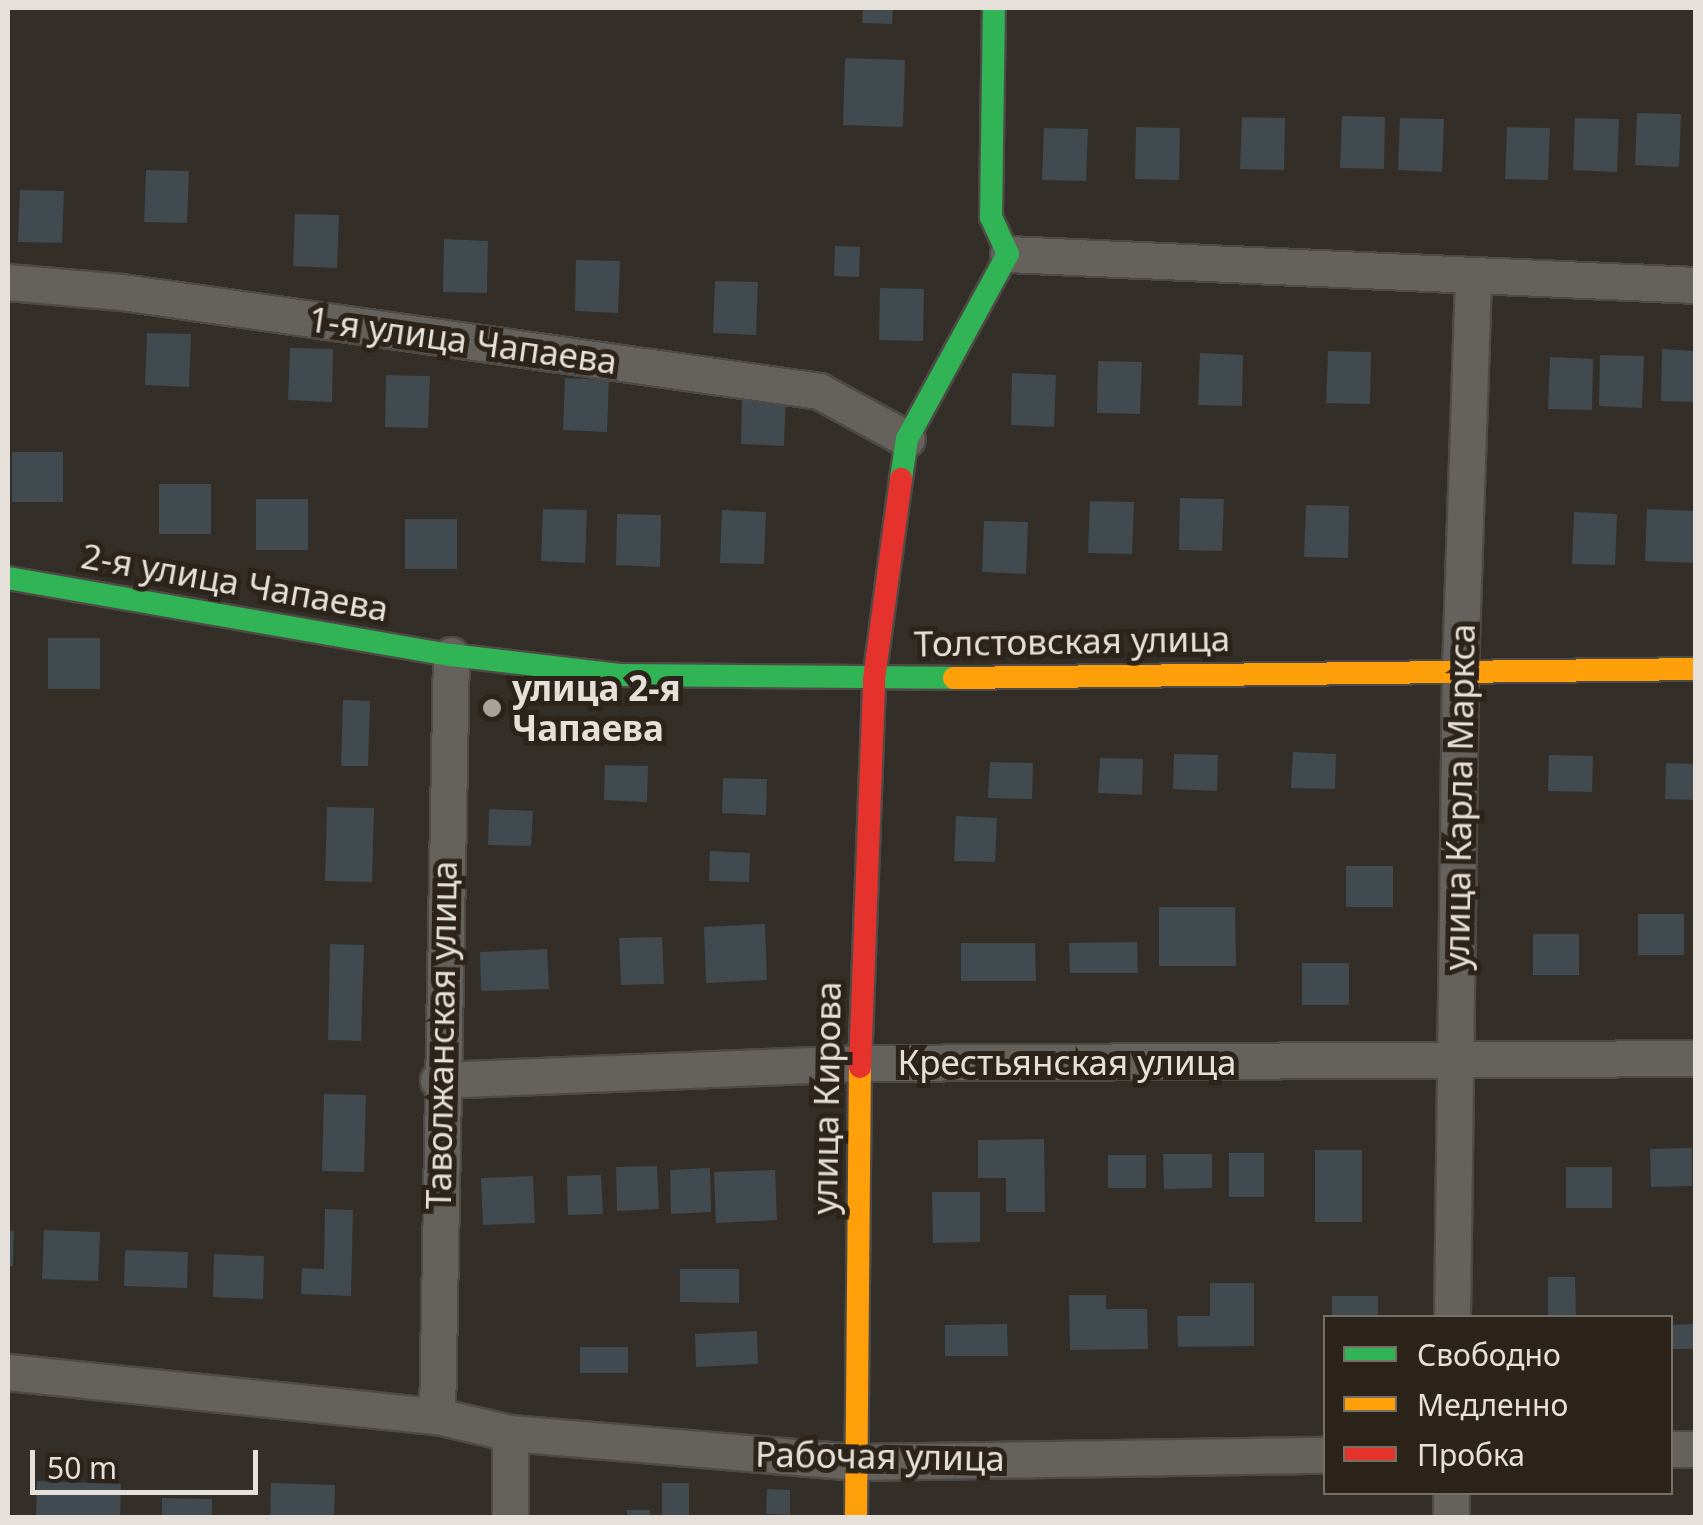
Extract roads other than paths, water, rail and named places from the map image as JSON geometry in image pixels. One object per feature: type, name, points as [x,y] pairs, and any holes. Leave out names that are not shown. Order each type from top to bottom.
[{"type":"main road","points":[[907,439],[1008,254],[991,217],[994,8]]},
{"type":"main road","name":"улица Кирова","points":[[856,1518],[860,1063],[874,679],[907,439]]},
{"type":"main road","name":"2-я улица Чапаева","points":[[8,578],[451,655]]},
{"type":"main road","name":"Толстовская улица","points":[[451,655],[622,675],[874,679],[1696,670]]},
{"type":"street","points":[[1008,254],[1696,285]]},
{"type":"street","name":"улица Карла Маркса","points":[[1452,1315],[1460,670],[1473,277]]},
{"type":"street","name":"1-я улица Чапаева","points":[[8,282],[122,292],[819,390],[907,439]]},
{"type":"street","name":"Таволжанская улица","points":[[437,1416],[438,1080],[451,655]]},
{"type":"street","name":"Крестьянская улица","points":[[438,1080],[860,1063],[1696,1058]]},
{"type":"street","name":"Рабочая улица","points":[[8,1372],[437,1416],[510,1434],[856,1462],[1323,1455]]},
{"type":"street","points":[[510,1434],[510,1518]]},
{"type":"place","name":"улица 2-я Чапаева","points":[[492,708]]}]
